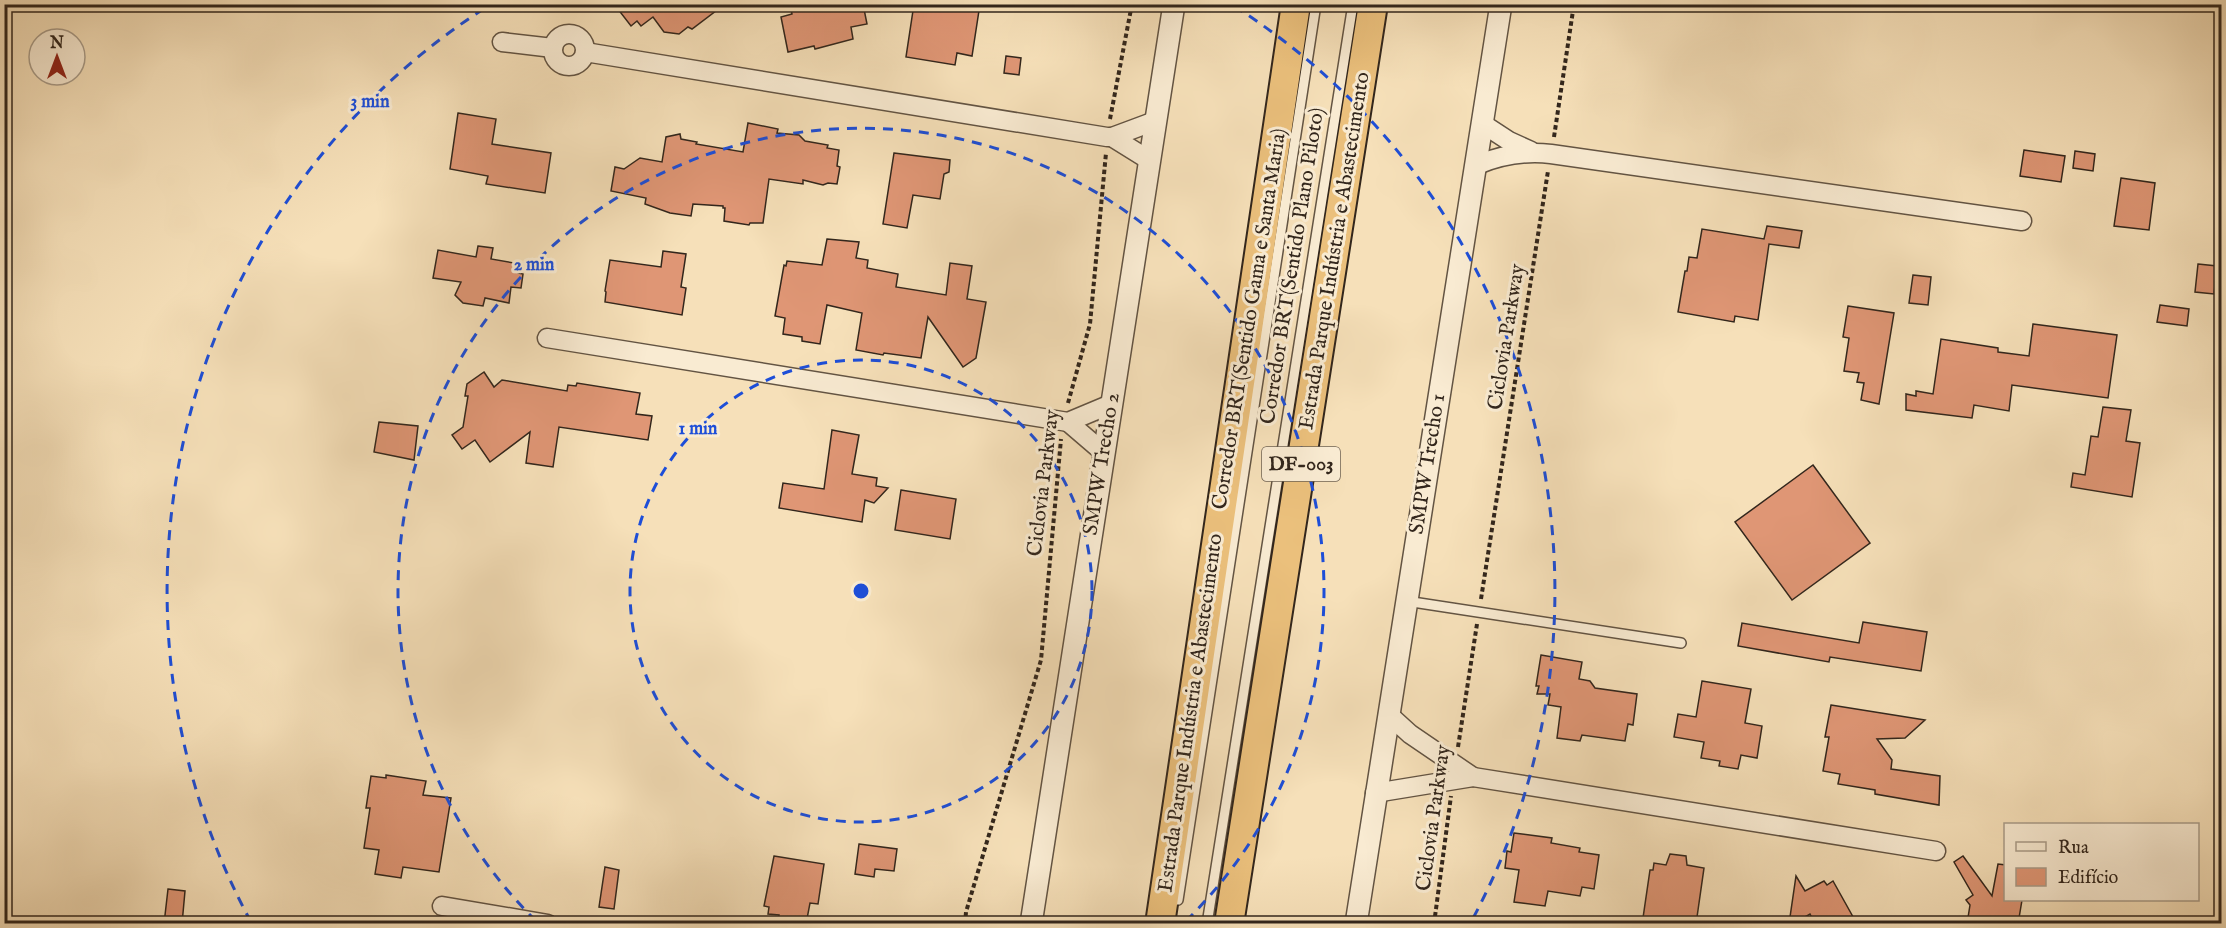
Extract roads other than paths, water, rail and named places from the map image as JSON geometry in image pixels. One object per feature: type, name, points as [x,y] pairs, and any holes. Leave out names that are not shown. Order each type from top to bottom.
[{"type":"highway","name":"Estrada Parque Indústria e Abastecimento","points":[[1168,918],[1296,4]]},
{"type":"highway","name":"Estrada Parque Indústria e Abastecimento","points":[[1229,924],[1373,4]]},
{"type":"street","name":"SMPW Trecho 2","points":[[1031,924],[1174,4]]},
{"type":"street","name":"SMPW Trecho 1","points":[[1356,924],[1501,4]]},
{"type":"street","points":[[502,42],[553,48],[561,37],[567,34],[574,35],[584,45],[585,52],[1110,137],[1149,160]]},
{"type":"street","points":[[1110,137],[1155,121]]},
{"type":"street","points":[[1483,124],[1509,141],[1542,153],[2022,221]]},
{"type":"street","points":[[1477,165],[1494,158],[1542,153]]},
{"type":"street","points":[[547,338],[1065,422],[1103,452]]},
{"type":"street","points":[[1065,422],[1111,404]]},
{"type":"street","points":[[1388,714],[1455,772],[1473,777],[1936,851]]},
{"type":"street","points":[[1375,793],[1455,772]]},
{"type":"street","points":[[442,906],[548,924]]},
{"type":"lane","name":"Corredor BRT(Sentido Gama e Santa Maria)","points":[[1168,918],[1316,4]]},
{"type":"lane","name":"Corredor BRT(Sentido Plano Piloto)","points":[[1207,924],[1353,4]]},
{"type":"lane","points":[[1406,601],[1681,643]]}]
